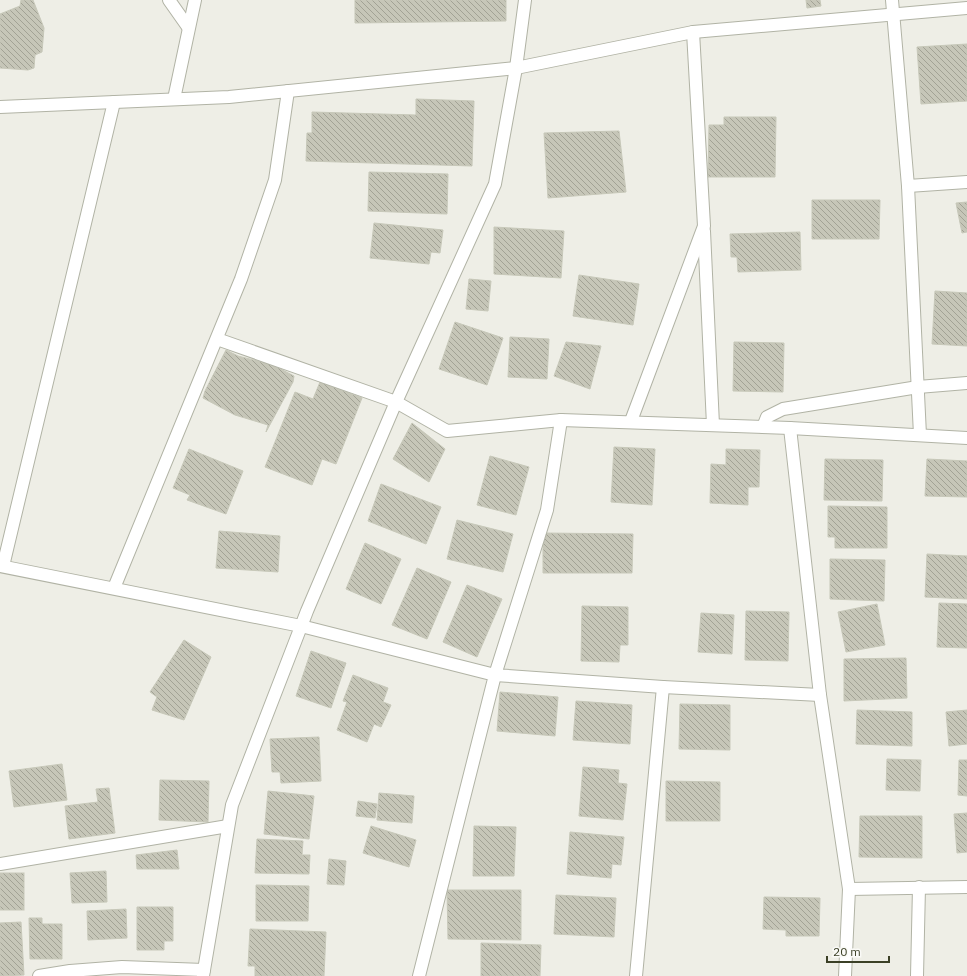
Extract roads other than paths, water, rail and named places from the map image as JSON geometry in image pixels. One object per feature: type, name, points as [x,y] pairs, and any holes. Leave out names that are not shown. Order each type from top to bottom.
[{"type":"street","points":[[169,0],[188,27]]},
{"type":"street","points":[[174,99],[188,27],[195,0]]},
{"type":"street","points":[[39,976],[70,971],[122,967],[203,973],[232,805],[301,626],[396,402],[495,184],[516,68],[525,0]]},
{"type":"street","points":[[892,0],[908,186],[920,435]]},
{"type":"street","points":[[0,107],[229,97],[516,68],[693,32],[967,8]]},
{"type":"street","points":[[693,32],[713,425]]},
{"type":"street","points":[[114,588],[242,279],[275,180],[288,91]]},
{"type":"street","points":[[114,102],[1,566],[301,626],[495,674],[663,687],[820,695]]},
{"type":"street","points":[[908,186],[967,182]]},
{"type":"street","points":[[631,421],[704,226]]},
{"type":"street","points":[[217,339],[396,402],[447,431],[561,420],[631,421],[790,428],[967,438]]},
{"type":"street","points":[[762,427],[766,417],[783,409],[918,387],[967,383]]},
{"type":"street","points":[[419,976],[495,674],[547,510],[561,420]]},
{"type":"street","points":[[790,428],[820,695],[849,889],[845,976]]},
{"type":"street","points":[[636,976],[663,687]]},
{"type":"street","points":[[0,864],[228,826]]},
{"type":"street","points":[[849,889],[967,886]]},
{"type":"street","points":[[917,976],[919,887]]}]
